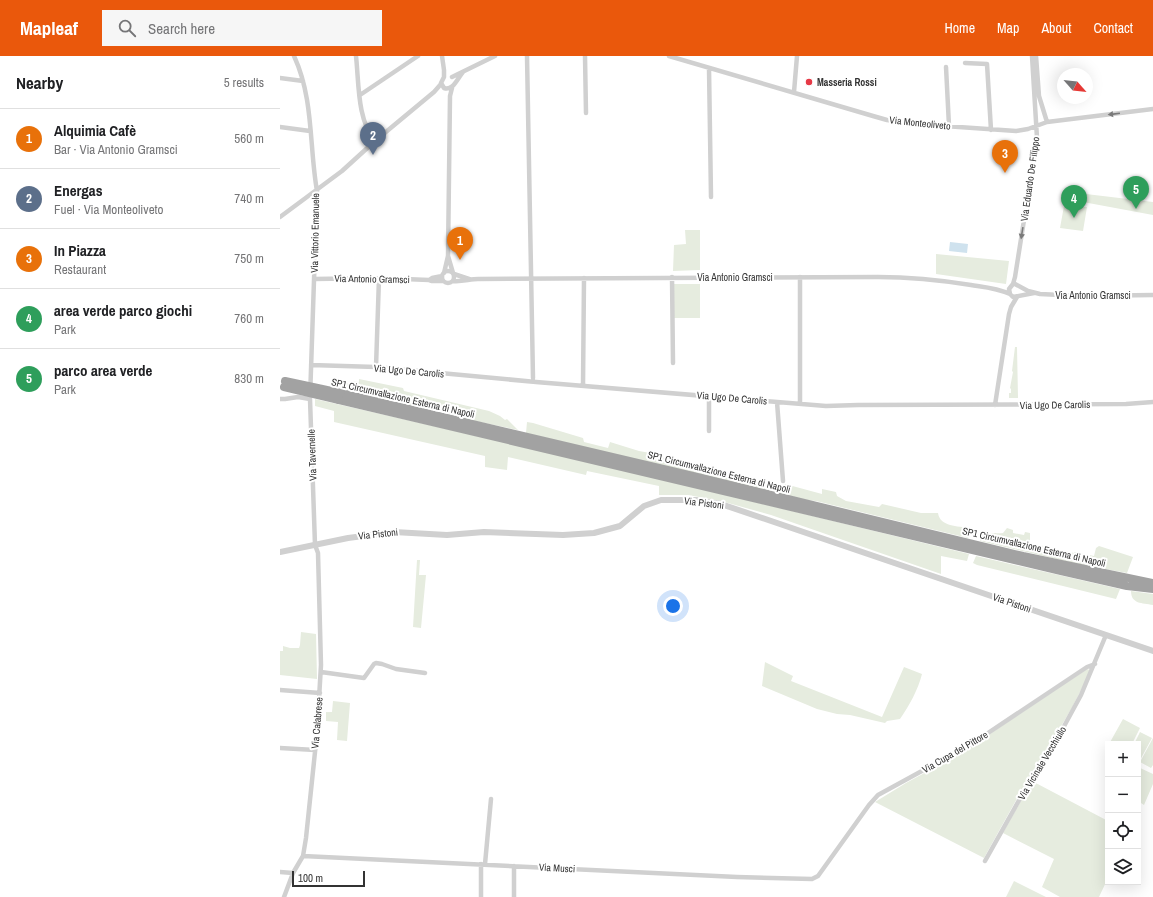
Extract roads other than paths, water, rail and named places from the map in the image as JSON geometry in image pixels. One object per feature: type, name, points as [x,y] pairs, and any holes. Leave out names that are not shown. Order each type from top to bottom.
[{"type":"highway","name":"SP1 Circumvallazione Esterna di Napoli","points":[[282,384],[693,476],[1016,554],[1153,583]]},
{"type":"highway","name":"SP1 Circumvallazione Esterna di Napoli","points":[[340,397],[1061,571],[1127,586],[1153,589]]},
{"type":"highway","points":[[1138,581],[1153,580]]},
{"type":"street","name":"Via Vittorio Emanuele","points":[[294,56],[308,98],[317,191],[311,365]]},
{"type":"street","points":[[356,56],[360,94],[359,104],[367,130],[375,141]]},
{"type":"street","points":[[360,94],[418,56]]},
{"type":"street","points":[[442,56],[444,70],[448,77],[454,81],[450,96],[448,256],[443,276]]},
{"type":"street","points":[[443,87],[448,77],[463,72],[494,56]]},
{"type":"street","points":[[527,56],[533,378]]},
{"type":"street","points":[[585,56],[586,114]]},
{"type":"street","name":"Via Monteoliveto","points":[[669,56],[887,120],[916,124],[1016,131],[1028,129],[1047,122],[1153,109]]},
{"type":"street","points":[[794,92],[797,56]]},
{"type":"street","name":"Via Eduardo De Filippo","points":[[1015,286],[1015,277],[1037,138],[1032,56]]},
{"type":"street","points":[[1036,56],[1039,96],[1047,122]]},
{"type":"street","points":[[965,63],[987,64],[991,130]]},
{"type":"street","points":[[946,67],[949,126]]},
{"type":"street","points":[[709,68],[711,197]]},
{"type":"street","points":[[280,217],[342,172],[375,141],[434,92],[443,87],[453,86],[463,72]]},
{"type":"street","points":[[280,78],[303,80]]},
{"type":"street","points":[[443,87],[450,96]]},
{"type":"street","points":[[280,127],[310,131]]},
{"type":"street","points":[[448,256],[453,274],[453,281]]},
{"type":"street","name":"Via Antonio Gramsci","points":[[314,279],[379,278],[429,280],[443,276],[448,271],[469,279]]},
{"type":"street","name":"Via Antonio Gramsci","points":[[443,276],[448,284],[453,281],[463,281],[469,279],[853,276],[912,278],[1000,289],[1015,286],[1034,293]]},
{"type":"street","points":[[800,277],[800,404]]},
{"type":"street","points":[[376,368],[379,278]]},
{"type":"street","points":[[583,386],[584,278]]},
{"type":"street","points":[[672,278],[673,363]]},
{"type":"street","points":[[995,405],[1012,305],[1022,292],[1015,286],[1009,291],[1012,305]]},
{"type":"street","name":"Via Antonio Gramsci","points":[[1000,289],[1010,295],[1018,296],[1034,293],[1081,296],[1153,295]]},
{"type":"street","name":"Via Ugo De Carolis","points":[[311,365],[376,368],[826,406],[1126,404],[1153,402]]},
{"type":"street","name":"Via Tavernelle","points":[[311,365],[310,399],[315,545]]},
{"type":"street","points":[[709,396],[709,431]]},
{"type":"street","points":[[280,399],[298,397],[310,399]]},
{"type":"street","points":[[777,402],[783,481]]},
{"type":"street","name":"Via Pistoni","points":[[280,552],[348,538],[394,532],[447,535],[484,532],[563,535],[594,533],[620,526],[644,506],[661,500],[696,500],[721,504],[1153,651]]},
{"type":"street","name":"Via Calabrese","points":[[284,897],[293,873],[302,856],[306,838],[315,750],[321,672],[318,553],[315,545]]},
{"type":"street","points":[[1095,664],[1106,635]]},
{"type":"street","points":[[321,672],[364,678],[374,664],[379,663],[396,669],[425,672]]},
{"type":"street","name":"Via Vicinale Vecchiullo","points":[[985,861],[1031,779],[1056,741],[1081,695],[1095,664]]},
{"type":"street","name":"Via Cupa del Pittore","points":[[812,879],[818,876],[869,805],[878,795],[973,743],[1087,666],[1095,664]]},
{"type":"street","points":[[280,690],[320,693]]},
{"type":"street","points":[[280,748],[315,750]]},
{"type":"street","points":[[481,897],[483,864],[491,799]]},
{"type":"street","name":"Via Musci","points":[[302,856],[738,877],[812,879]]},
{"type":"street","points":[[514,866],[514,897]]},
{"type":"street","points":[[280,872],[293,873]]},
{"type":"water","points":[[950,242],[968,244],[967,253],[949,251]]},
{"type":"place","name":"Masseria Rossi","points":[[809,82]]},
{"type":"place","name":"Energas","points":[[373,155]]},
{"type":"place","name":"In Piazza","points":[[1005,173]]},
{"type":"place","name":"parco area verde","points":[[1136,209]]},
{"type":"place","name":"area verde parco giochi","points":[[1074,218]]},
{"type":"place","name":"Alquimia Cafè","points":[[460,260]]}]
